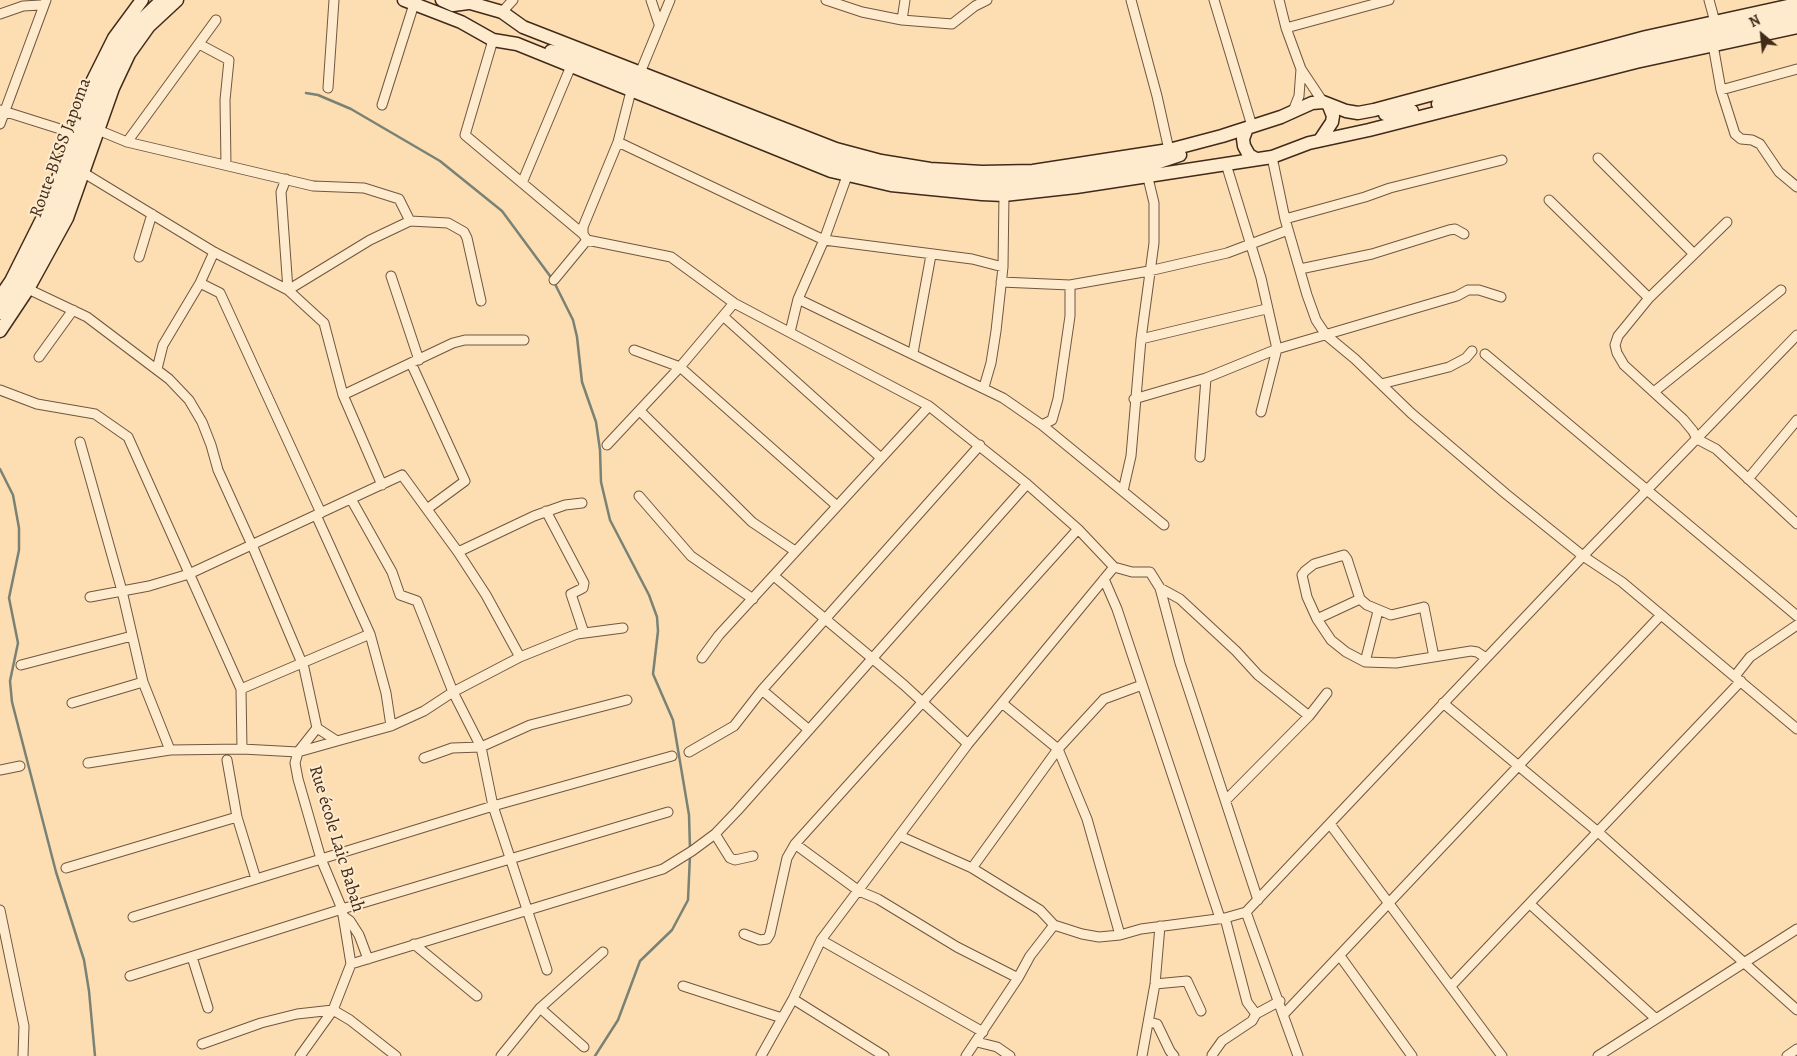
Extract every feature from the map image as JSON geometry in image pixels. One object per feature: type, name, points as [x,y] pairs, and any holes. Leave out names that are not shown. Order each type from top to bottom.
[{"type":"main road","points":[[0,297],[11,281],[47,209],[76,134],[92,82],[114,38],[142,0]]},
{"type":"main road","name":"Route BKSS Japoma","points":[[0,313],[31,266],[50,228],[66,191],[105,79],[121,47],[140,22],[162,0]]},
{"type":"main road","points":[[0,330],[28,289],[67,218],[112,88],[129,54],[148,26],[176,0]]},
{"type":"main road","points":[[442,0],[453,4],[464,2],[496,11],[518,23],[640,73],[836,149],[881,161],[930,169],[982,172],[1032,171],[1168,150],[1245,128],[1302,106],[1326,104],[1372,117],[1394,112],[1412,111]]},
{"type":"main road","points":[[415,1],[497,40],[517,44],[572,61],[810,152],[873,171],[918,179],[1000,182],[1226,164],[1272,157],[1320,140],[1636,62],[1797,27]]},
{"type":"main road","points":[[1358,113],[1646,37],[1797,4]]},
{"type":"main road","points":[[481,33],[479,24],[482,18],[496,11]]},
{"type":"main road","points":[[1354,133],[1362,128],[1412,111],[1618,55],[1797,16]]},
{"type":"main road","points":[[497,40],[512,34],[518,23]]},
{"type":"main road","points":[[518,23],[529,33],[560,47],[572,61],[631,91],[847,176],[934,191],[1004,195],[1232,156],[1250,160]]},
{"type":"main road","points":[[1320,140],[1332,122],[1333,116],[1326,104]]},
{"type":"main road","points":[[1245,128],[1244,146],[1250,155],[1250,160]]},
{"type":"main road","points":[[1149,171],[1231,138],[1245,128]]},
{"type":"street","points":[[328,88],[334,0]]},
{"type":"street","points":[[496,11],[513,0]]},
{"type":"street","points":[[652,0],[659,24]]},
{"type":"street","points":[[640,73],[670,0]]},
{"type":"street","points":[[827,0],[862,12],[902,20],[952,24],[976,3],[987,0]]},
{"type":"street","points":[[902,20],[905,0]]},
{"type":"street","points":[[1131,0],[1158,96],[1168,150]]},
{"type":"street","points":[[1214,0],[1245,128]]},
{"type":"street","points":[[1279,0],[1286,28],[1301,69],[1326,104]]},
{"type":"street","points":[[1286,28],[1366,3],[1389,0]]},
{"type":"street","points":[[1709,0],[1716,22]]},
{"type":"street","points":[[382,106],[415,1]]},
{"type":"street","points":[[0,14],[23,6],[42,4],[0,124]]},
{"type":"street","points":[[126,142],[216,20]]},
{"type":"street","points":[[497,40],[464,132],[465,135],[585,237],[671,257],[734,303],[929,406],[1027,484],[1078,529],[1114,566],[1132,572],[1150,572],[1160,588],[1180,663],[1258,900]]},
{"type":"street","points":[[198,44],[229,60],[224,100],[226,165]]},
{"type":"street","points":[[1713,45],[1721,90],[1734,134],[1741,139],[1752,140],[1760,144],[1780,172],[1797,187]]},
{"type":"street","points":[[522,183],[572,61]]},
{"type":"street","points":[[1293,111],[1299,96],[1301,69]]},
{"type":"street","points":[[1721,90],[1797,69]]},
{"type":"street","points":[[554,280],[585,237],[583,227],[618,142],[631,91]]},
{"type":"street","points":[[3,111],[76,134]]},
{"type":"street","points":[[98,130],[126,142],[314,186],[364,188],[399,199],[410,221]]},
{"type":"street","points":[[618,142],[824,240],[972,259],[1003,267]]},
{"type":"street","points":[[1272,157],[1288,230],[1316,320],[1326,335],[1443,441],[1583,556],[1622,582],[1660,616],[1738,678],[1797,729]]},
{"type":"street","points":[[1598,158],[1694,254]]},
{"type":"street","points":[[1285,219],[1390,188],[1502,160]]},
{"type":"street","points":[[1226,164],[1261,278],[1266,309],[1277,350],[1261,412]]},
{"type":"street","points":[[1123,491],[1131,456],[1134,399],[1155,223],[1149,171]]},
{"type":"street","points":[[84,173],[214,252],[288,290],[324,324],[343,395],[382,485]]},
{"type":"street","points":[[790,332],[798,299],[824,240],[847,176]]},
{"type":"street","points":[[286,179],[281,192],[288,290]]},
{"type":"street","points":[[984,387],[994,347],[1003,267],[1004,195]]},
{"type":"street","points":[[1549,200],[1649,298]]},
{"type":"street","points":[[139,257],[152,214]]},
{"type":"street","points":[[288,290],[370,240],[410,221],[448,223],[464,232],[480,301]]},
{"type":"street","points":[[1727,222],[1649,298],[1618,336],[1615,345],[1619,359],[1624,365],[1654,391],[1691,428],[1697,440],[1716,449],[1797,524]]},
{"type":"street","points":[[1300,269],[1372,254],[1448,230],[1455,229],[1464,234]]},
{"type":"street","points":[[1001,282],[1070,285],[1227,253],[1288,230]]},
{"type":"street","points":[[156,369],[163,345],[200,284],[214,252]]},
{"type":"street","points":[[913,353],[931,255]]},
{"type":"street","points":[[391,276],[415,362],[465,481],[427,509]]},
{"type":"street","points":[[200,284],[220,293],[319,514],[370,634],[386,694],[391,726]]},
{"type":"street","points":[[1042,425],[1052,420],[1058,399],[1070,316],[1070,285]]},
{"type":"street","points":[[28,289],[87,317],[156,369],[189,400],[202,422],[218,470],[302,663],[311,694],[317,728],[337,741]]},
{"type":"street","points":[[1134,399],[1206,378],[1277,350],[1457,296],[1472,289],[1501,297]]},
{"type":"street","points":[[1654,391],[1781,290]]},
{"type":"street","points":[[798,299],[984,387],[1042,425],[1164,525]]},
{"type":"street","points":[[607,445],[680,367],[734,303]]},
{"type":"street","points":[[1141,340],[1266,309]]},
{"type":"street","points":[[39,357],[73,310]]},
{"type":"street","points":[[723,316],[880,458]]},
{"type":"street","points":[[900,836],[972,868],[1040,910],[1054,925],[1099,938],[1160,926],[1222,918],[1246,912],[1583,556],[1797,335]]},
{"type":"street","points":[[343,395],[453,343],[465,340],[524,340]]},
{"type":"street","points":[[634,350],[680,367],[837,506]]},
{"type":"street","points":[[1381,384],[1449,367],[1466,358],[1472,350]]},
{"type":"street","points":[[1485,354],[1797,616]]},
{"type":"street","points":[[1200,458],[1206,378]]},
{"type":"street","points":[[0,390],[37,404],[95,414],[128,437],[241,689],[242,749]]},
{"type":"street","points":[[702,658],[719,635],[929,406]]},
{"type":"street","points":[[640,411],[752,522],[795,551]]},
{"type":"street","points":[[1748,479],[1797,420]]},
{"type":"street","points":[[80,442],[122,591],[143,682],[170,750]]},
{"type":"street","points":[[689,752],[734,726],[762,690],[980,445]]},
{"type":"street","points":[[90,597],[189,574],[402,475],[458,552],[486,595],[520,657]]},
{"type":"street","points":[[300,1056],[333,1010],[351,964],[663,869],[688,854],[715,834],[1027,484]]},
{"type":"street","points":[[639,496],[691,556],[753,599]]},
{"type":"street","points":[[351,499],[392,572],[400,595],[417,601],[453,692],[481,746],[493,806],[547,970]]},
{"type":"street","points":[[458,552],[546,511],[582,503]]},
{"type":"street","points":[[546,511],[584,583],[583,588],[571,594],[584,633]]},
{"type":"street","points":[[744,934],[760,940],[767,939],[770,934],[787,858],[795,844],[1078,529]]},
{"type":"street","points":[[1434,657],[1424,607],[1391,615],[1378,611],[1360,599],[1346,556],[1314,564],[1308,567],[1302,575],[1307,597],[1317,619],[1332,640],[1346,652],[1365,662],[1396,663],[1434,657],[1471,651],[1478,652],[1486,658]]},
{"type":"street","points":[[761,1056],[793,999],[821,940],[859,892],[968,744],[1114,566]]},
{"type":"street","points":[[774,576],[872,658],[968,744]]},
{"type":"street","points":[[1104,579],[1117,609],[1222,918],[1247,1002],[1256,1014]]},
{"type":"street","points":[[1160,588],[1180,599],[1236,651],[1258,675],[1309,716]]},
{"type":"street","points":[[1317,619],[1360,599]]},
{"type":"street","points":[[1365,662],[1378,611]]},
{"type":"street","points":[[1284,1014],[1660,616]]},
{"type":"street","points":[[1451,986],[1598,832],[1738,678],[1750,657],[1797,625]]},
{"type":"street","points":[[88,763],[170,750],[242,749],[298,752],[391,726],[424,711],[453,692],[520,657],[584,633],[623,628]]},
{"type":"street","points":[[241,689],[370,634]]},
{"type":"street","points":[[21,665],[132,636]]},
{"type":"street","points":[[72,704],[143,682]]},
{"type":"street","points":[[972,868],[1058,749],[1104,700],[1142,685]]},
{"type":"street","points":[[762,690],[809,730]]},
{"type":"street","points":[[1226,800],[1309,716],[1327,693]]},
{"type":"street","points":[[424,758],[452,748],[481,746],[530,725],[627,700]]},
{"type":"street","points":[[1002,703],[1058,749],[1087,819],[1120,935]]},
{"type":"street","points":[[1444,703],[1598,832],[1742,963],[1797,1010]]},
{"type":"street","name":"Rue école Laic Babah","points":[[317,728],[298,752],[296,763],[298,779],[321,859],[342,912],[351,964]]},
{"type":"street","points":[[133,917],[493,806],[672,756]]},
{"type":"street","points":[[226,760],[237,817],[256,879]]},
{"type":"street","points":[[0,770],[20,766]]},
{"type":"street","points":[[130,976],[668,812]]},
{"type":"street","points":[[66,868],[237,817]]},
{"type":"street","points":[[1330,824],[1502,1056]]},
{"type":"street","points":[[715,834],[730,858],[735,860],[753,856]]},
{"type":"street","points":[[795,844],[859,892],[878,899],[958,947],[1018,978]]},
{"type":"street","points":[[1530,904],[1655,1018]]},
{"type":"street","points":[[0,910],[24,1026],[22,1056]]},
{"type":"street","points":[[342,912],[359,935],[368,959]]},
{"type":"street","points":[[1246,912],[1280,1001],[1298,1056]]},
{"type":"street","points":[[966,1056],[1018,978],[1030,956],[1054,925]]},
{"type":"street","points":[[1142,1056],[1155,984],[1160,926]]},
{"type":"street","points":[[1598,1056],[1797,929]]},
{"type":"street","points":[[821,940],[983,1032]]},
{"type":"street","points":[[414,944],[477,996]]},
{"type":"street","points":[[501,1056],[540,1008],[603,952]]},
{"type":"street","points":[[1340,956],[1412,1056]]},
{"type":"street","points":[[192,957],[208,1008]]},
{"type":"street","points":[[1155,984],[1187,981],[1202,1011]]},
{"type":"street","points":[[683,986],[782,1018]]},
{"type":"street","points":[[793,999],[884,1056]]},
{"type":"street","points":[[1212,1055],[1222,1041],[1252,1021],[1256,1014],[1280,1001]]},
{"type":"street","points":[[540,1008],[584,1047]]},
{"type":"street","points":[[202,1044],[261,1023],[297,1014],[333,1010],[350,1020],[396,1056]]},
{"type":"street","points":[[1149,1022],[1156,1024],[1174,1056]]},
{"type":"street","points":[[977,1042],[997,1048],[1010,1056]]},
{"type":"street","points":[[1787,1056],[1797,1049]]},
{"type":"waterway","points":[[306,93],[318,95],[351,109],[440,161],[502,211],[553,280],[573,320],[577,337],[582,382],[596,422],[600,450],[601,482],[610,520],[649,595],[657,617],[658,631],[653,674],[673,720],[689,815],[690,849]]},
{"type":"waterway","points":[[0,469],[13,495],[19,528],[19,550],[9,598],[18,643],[10,681],[12,702],[56,872],[84,960],[95,1056]]},
{"type":"waterway","points":[[595,1056],[618,1020],[640,961],[672,930],[688,900],[690,855]]}]
